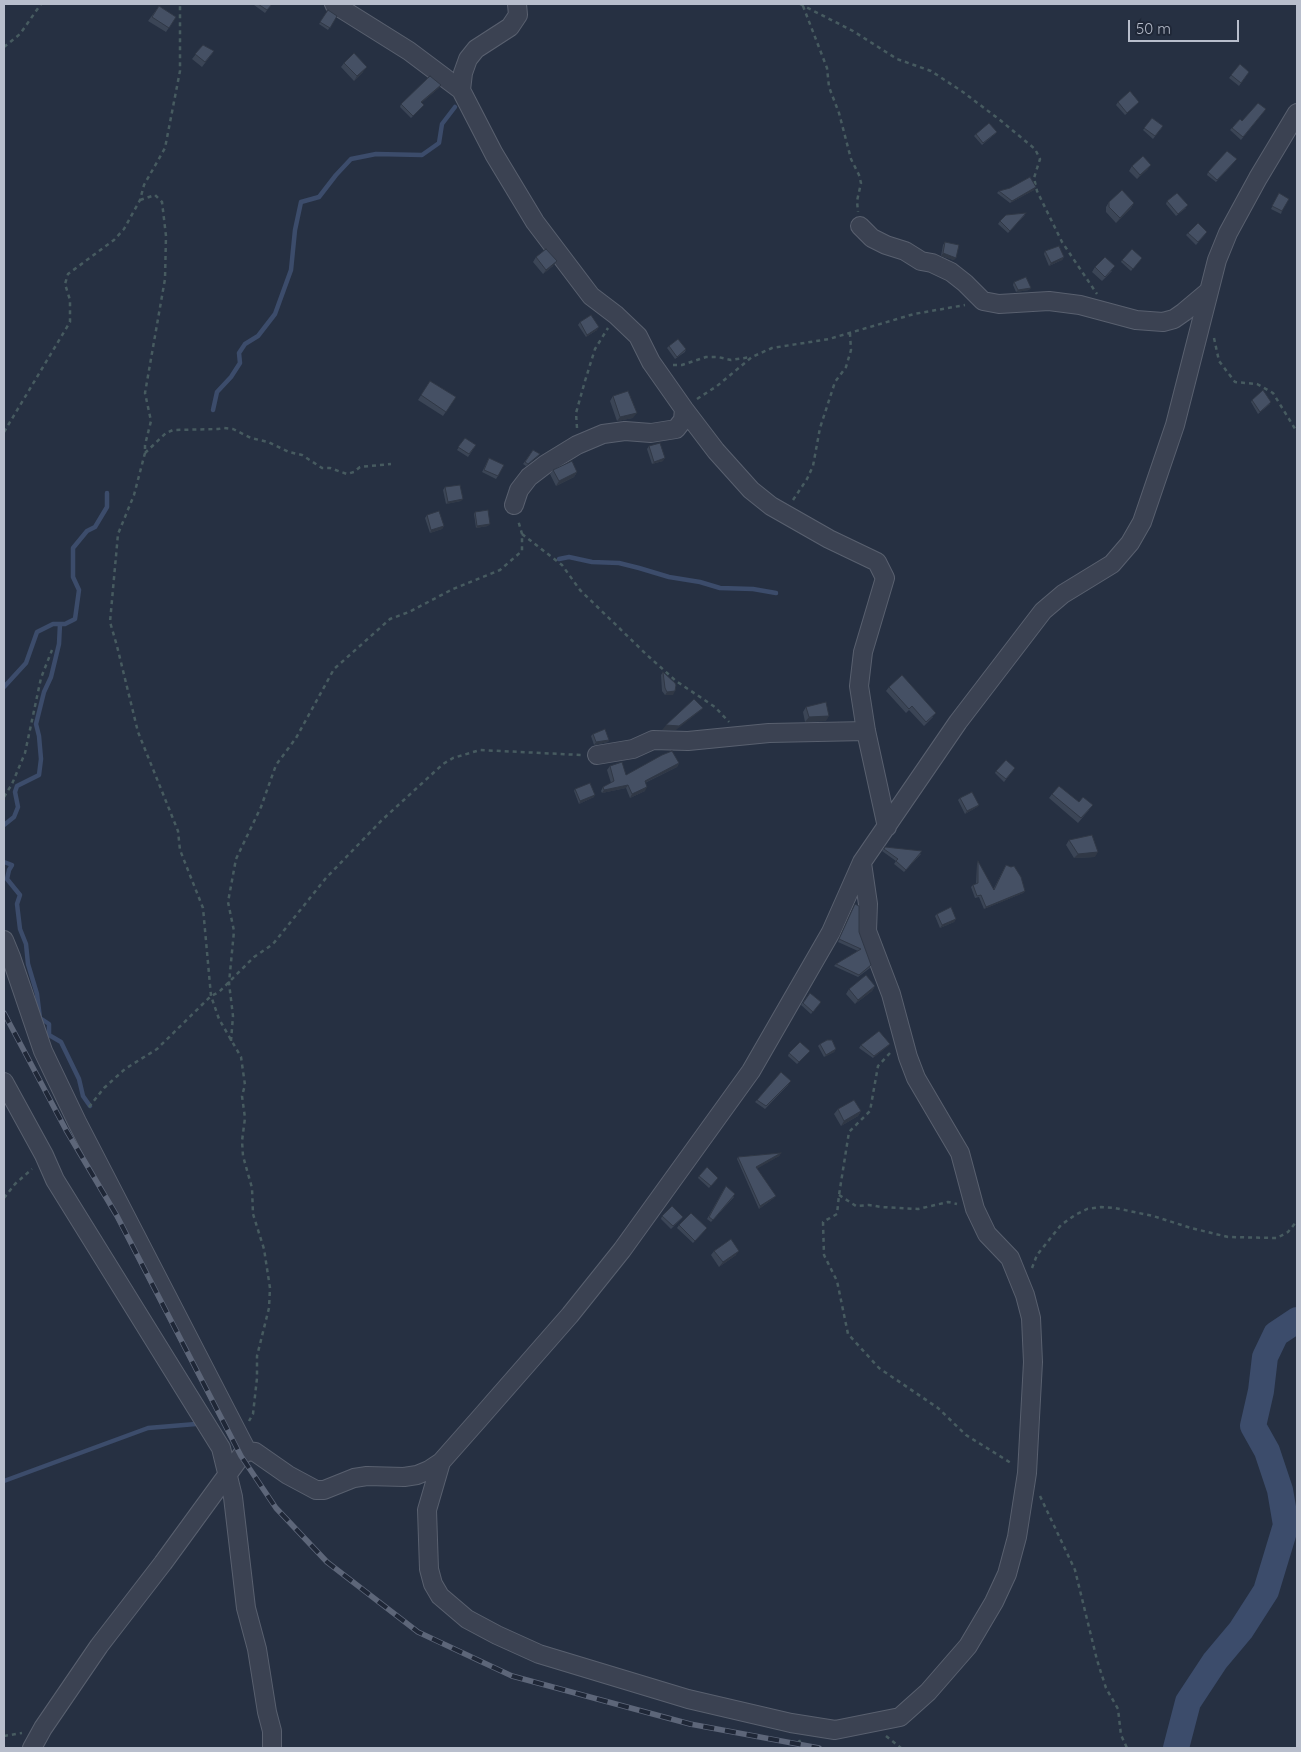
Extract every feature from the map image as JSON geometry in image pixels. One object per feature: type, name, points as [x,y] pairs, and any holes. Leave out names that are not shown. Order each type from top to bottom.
[{"type":"street","points":[[334,4],[409,51],[461,90],[494,154],[535,222],[591,296],[616,315],[638,336],[655,368],[684,409],[716,451],[751,490],[771,506],[829,539],[877,562],[886,578],[863,652],[859,686],[866,732],[887,827]]},
{"type":"street","points":[[461,90],[463,73],[468,59],[476,49],[510,27],[518,15],[517,4]]},
{"type":"street","points":[[4,940],[43,1051],[77,1122],[244,1445],[260,1454],[288,1475],[316,1490],[324,1490],[361,1477],[404,1477],[417,1475],[441,1462],[570,1315],[622,1250],[738,1091],[756,1063],[830,932],[862,862],[958,722],[1043,611],[1062,594],[1112,564],[1130,543],[1142,522],[1175,425],[1209,291],[1228,233],[1278,143],[1297,113]]},
{"type":"street","points":[[860,226],[872,238],[886,245],[905,250],[920,262],[932,263],[950,272],[965,283],[983,301],[999,304],[1050,301],[1080,305],[1136,320],[1164,322],[1174,319],[1209,291]]},
{"type":"street","points":[[514,505],[519,490],[529,476],[577,445],[603,434],[625,431],[651,433],[676,429],[683,420],[684,409]]},
{"type":"street","points":[[597,755],[633,749],[652,740],[688,741],[769,733],[866,732]]},
{"type":"street","points":[[441,1462],[427,1510],[429,1570],[433,1584],[440,1596],[468,1619],[497,1635],[539,1654],[698,1701],[791,1723],[835,1730],[900,1717],[928,1692],[968,1646],[994,1602],[1007,1574],[1017,1537],[1027,1473],[1033,1362],[1031,1318],[1026,1294],[1010,1258],[987,1234],[975,1209],[960,1153],[916,1078],[908,1057],[891,994],[867,931],[868,904],[862,862]]},
{"type":"street","points":[[4,1082],[44,1155],[55,1180],[221,1448],[228,1473],[237,1526],[239,1562],[246,1608],[257,1649],[272,1731],[272,1748]]},
{"type":"street","points":[[32,1748],[99,1646],[163,1563],[241,1456],[244,1445]]},
{"type":"path","points":[[4,48],[20,34],[41,4]]},
{"type":"path","points":[[4,432],[70,322],[70,300],[65,284],[68,274],[124,229],[140,200],[144,185],[165,148],[180,71],[180,4]]},
{"type":"path","points":[[800,4],[853,31],[898,59],[931,71],[978,103],[1035,149],[1040,159],[1034,178],[1038,191],[1062,242],[1108,313]]},
{"type":"path","points":[[803,6],[827,68],[829,87],[839,113],[851,159],[859,175],[861,183],[858,201],[860,226]]},
{"type":"path","points":[[140,200],[155,195],[162,202],[166,236],[164,279],[145,393],[151,421],[134,495],[118,534],[110,622],[138,732],[178,831],[180,850],[203,908],[210,996],[219,1019],[241,1058],[244,1078],[242,1096],[245,1118],[242,1141],[243,1156],[252,1188],[253,1214],[264,1249],[270,1288],[269,1308],[257,1356],[257,1378],[253,1414],[244,1445]]},
{"type":"path","points":[[684,409],[717,386],[752,357],[772,348],[829,339],[914,314],[983,301]]},
{"type":"path","points":[[577,445],[576,413],[585,381],[595,349],[616,315]]},
{"type":"path","points":[[1200,326],[1211,333],[1216,342],[1219,361],[1235,382],[1257,384],[1273,393],[1297,432]]},
{"type":"path","points":[[794,519],[792,502],[808,479],[813,466],[820,428],[836,382],[846,367],[851,350],[850,333]]},
{"type":"path","points":[[655,368],[682,365],[706,357],[731,360],[752,357]]},
{"type":"path","points":[[145,453],[166,432],[173,430],[224,428],[233,429],[251,438],[268,442],[289,452],[302,455],[322,468],[330,468],[348,474],[360,467],[392,464]]},
{"type":"path","points":[[231,1042],[233,1016],[229,983],[234,931],[228,902],[236,859],[261,807],[276,765],[296,738],[334,669],[390,619],[409,612],[453,589],[500,570],[522,551],[522,534],[514,505]]},
{"type":"path","points":[[522,534],[562,565],[580,590],[647,655],[676,681],[715,707],[742,735]]},
{"type":"path","points":[[4,797],[12,784],[25,753],[41,678],[52,650]]},
{"type":"path","points":[[77,1122],[104,1088],[125,1069],[157,1048],[210,996],[220,992],[254,958],[273,944],[315,894],[321,883],[382,820],[443,764],[452,758],[480,750],[597,755]]},
{"type":"path","points":[[903,1036],[878,1066],[870,1111],[849,1132],[838,1195],[837,1214],[824,1222],[824,1255],[837,1281],[848,1334],[879,1368],[938,1408],[966,1435],[1027,1473],[1038,1490],[1075,1570],[1097,1660],[1106,1688],[1118,1710],[1121,1735],[1127,1748]]},
{"type":"path","points":[[4,1198],[22,1177],[37,1166],[44,1155]]},
{"type":"path","points":[[838,1195],[856,1206],[869,1205],[918,1209],[948,1202],[975,1209]]},
{"type":"path","points":[[1026,1294],[1029,1273],[1037,1255],[1062,1225],[1074,1215],[1088,1210],[1101,1207],[1115,1208],[1153,1216],[1228,1237],[1277,1238],[1288,1232],[1297,1222]]},
{"type":"building","points":[[258,4],[272,4],[267,10]]},
{"type":"building","points":[[159,6],[176,17],[169,28],[152,17]]},
{"type":"building","points":[[328,10],[337,16],[330,28],[320,22]]},
{"type":"building","points":[[203,45],[214,51],[205,62],[195,54]]},
{"type":"building","points":[[354,53],[367,67],[357,76],[344,63]]},
{"type":"building","points":[[1240,64],[1249,72],[1241,83],[1231,75]]},
{"type":"building","points":[[430,76],[441,85],[421,102],[424,105],[413,116],[401,104]]},
{"type":"building","points":[[1130,91],[1139,102],[1127,113],[1118,102]]},
{"type":"building","points":[[1258,103],[1266,109],[1243,137],[1232,128],[1240,119],[1242,121]]},
{"type":"building","points":[[1152,118],[1163,126],[1155,136],[1144,128]]},
{"type":"building","points":[[989,123],[997,132],[983,143],[976,134]]},
{"type":"building","points":[[1227,151],[1237,159],[1217,180],[1208,172]]},
{"type":"building","points":[[1143,156],[1151,165],[1140,175],[1132,166]]},
{"type":"building","points":[[1030,177],[1036,187],[1012,201],[999,191],[1010,188]]},
{"type":"building","points":[[1122,190],[1134,203],[1120,218],[1109,207],[1109,202]]},
{"type":"building","points":[[1177,193],[1188,205],[1178,214],[1167,201]]},
{"type":"building","points":[[1279,193],[1289,199],[1282,211],[1272,206]]},
{"type":"building","points":[[1026,213],[1010,231],[1000,221],[1006,215]]},
{"type":"building","points":[[1198,223],[1207,232],[1198,242],[1188,233]]},
{"type":"building","points":[[945,242],[959,245],[956,258],[943,253]]},
{"type":"building","points":[[1059,246],[1064,257],[1051,263],[1045,251]]},
{"type":"building","points":[[546,249],[557,261],[546,270],[536,257]]},
{"type":"building","points":[[1132,249],[1142,258],[1133,269],[1122,260]]},
{"type":"building","points":[[1105,257],[1115,266],[1105,277],[1095,267]]},
{"type":"building","points":[[1026,277],[1031,288],[1018,290],[1014,282]]},
{"type":"building","points":[[591,315],[599,327],[587,335],[580,322]]},
{"type":"building","points":[[678,339],[686,349],[677,357],[669,346]]},
{"type":"building","points":[[430,381],[456,397],[446,412],[421,395]]},
{"type":"building","points":[[1263,390],[1271,402],[1260,412],[1252,400]]},
{"type":"building","points":[[628,391],[637,413],[620,417],[613,396]]},
{"type":"building","points":[[465,438],[476,445],[469,454],[458,447]]},
{"type":"building","points":[[660,443],[665,458],[654,462],[649,446]]},
{"type":"building","points":[[533,450],[540,454],[528,464],[525,462]]},
{"type":"building","points":[[489,458],[504,465],[498,476],[484,470]]},
{"type":"building","points":[[572,461],[577,472],[559,481],[553,470]]},
{"type":"building","points":[[460,485],[463,499],[448,502],[445,487]]},
{"type":"building","points":[[488,510],[490,524],[477,526],[475,512]]},
{"type":"building","points":[[439,511],[444,526],[431,530],[427,515]]},
{"type":"building","points":[[663,672],[675,683],[675,691],[667,692]]},
{"type":"building","points":[[902,675],[936,713],[926,722],[912,706],[909,709],[889,687]]},
{"type":"building","points":[[694,699],[703,708],[679,726],[666,725]]},
{"type":"building","points":[[826,702],[829,716],[809,717],[806,707]]},
{"type":"building","points":[[605,729],[609,740],[596,742],[593,734]]},
{"type":"building","points":[[672,751],[679,763],[645,781],[647,787],[632,794],[628,785],[604,790],[603,787],[614,781],[610,766],[622,762],[626,775]]},
{"type":"building","points":[[1006,760],[1015,768],[1006,779],[996,771]]},
{"type":"building","points":[[590,783],[595,795],[580,801],[575,789]]},
{"type":"building","points":[[1059,786],[1079,802],[1083,797],[1093,805],[1081,818],[1052,794]]},
{"type":"building","points":[[972,792],[979,805],[967,811],[960,798]]},
{"type":"building","points":[[1092,835],[1098,852],[1078,854],[1069,840]]},
{"type":"building","points":[[885,847],[922,851],[906,870],[896,861],[898,859],[884,849]]},
{"type":"building","points":[[978,861],[994,890],[1006,865],[1014,866],[1021,877],[1025,891],[986,907],[981,895],[977,896],[973,885],[978,883]]},
{"type":"building","points":[[855,904],[859,906],[859,932],[871,965],[859,975],[836,964],[861,949],[839,939]]},
{"type":"building","points":[[951,907],[956,919],[942,925],[937,914]]},
{"type":"building","points":[[866,975],[875,986],[858,1000],[849,989]]},
{"type":"building","points":[[810,993],[821,1002],[813,1012],[803,1003]]},
{"type":"building","points":[[879,1031],[890,1044],[874,1056],[861,1045]]},
{"type":"building","points":[[827,1040],[832,1040],[836,1049],[826,1055],[820,1044]]},
{"type":"building","points":[[800,1042],[810,1051],[799,1062],[789,1053]]},
{"type":"building","points":[[781,1072],[791,1081],[766,1106],[757,1100]]},
{"type":"building","points":[[854,1100],[861,1111],[844,1121],[838,1109]]},
{"type":"building","points":[[781,1153],[756,1167],[776,1196],[760,1206],[738,1157]]},
{"type":"building","points":[[707,1167],[718,1178],[711,1186],[699,1176]]},
{"type":"building","points":[[726,1186],[735,1194],[713,1220],[709,1217]]},
{"type":"building","points":[[672,1206],[683,1217],[673,1226],[662,1216]]},
{"type":"building","points":[[691,1213],[707,1228],[695,1241],[679,1225]]},
{"type":"building","points":[[731,1239],[739,1251],[723,1262],[714,1251]]},
{"type":"waterway","points":[[213,410],[217,392],[231,377],[240,363],[239,353],[245,344],[258,336],[275,314],[291,270],[295,230],[301,202],[319,197],[351,159],[376,154],[422,155],[439,143],[442,124],[455,107]]},
{"type":"waterway","points":[[4,687],[26,663],[37,632],[53,624],[65,624],[75,619],[79,590],[73,577],[73,548],[87,531],[95,527],[107,507],[107,493]]},
{"type":"waterway","points":[[559,559],[569,557],[592,562],[619,563],[669,577],[700,582],[720,588],[753,589],[776,593]]},
{"type":"waterway","points":[[4,825],[14,817],[18,807],[15,792],[17,786],[39,775],[41,759],[36,724],[59,644],[60,624]]},
{"type":"waterway","points":[[4,862],[12,865],[7,879],[20,895],[17,904],[20,929],[26,944],[28,964],[37,994],[40,1018],[49,1024],[49,1035],[61,1042],[79,1079],[83,1096],[90,1106]]},
{"type":"waterway","points":[[1176,1748],[1188,1702],[1215,1661],[1241,1630],[1266,1591],[1286,1525],[1280,1490],[1267,1451],[1253,1426],[1261,1391],[1265,1357],[1276,1334],[1297,1320]]},
{"type":"waterway","points":[[4,1481],[148,1428],[196,1424]]},
{"type":"railway","points":[[4,1013],[66,1130],[117,1216],[241,1456],[276,1508],[327,1562],[418,1632],[512,1676],[690,1724],[819,1748]]}]
